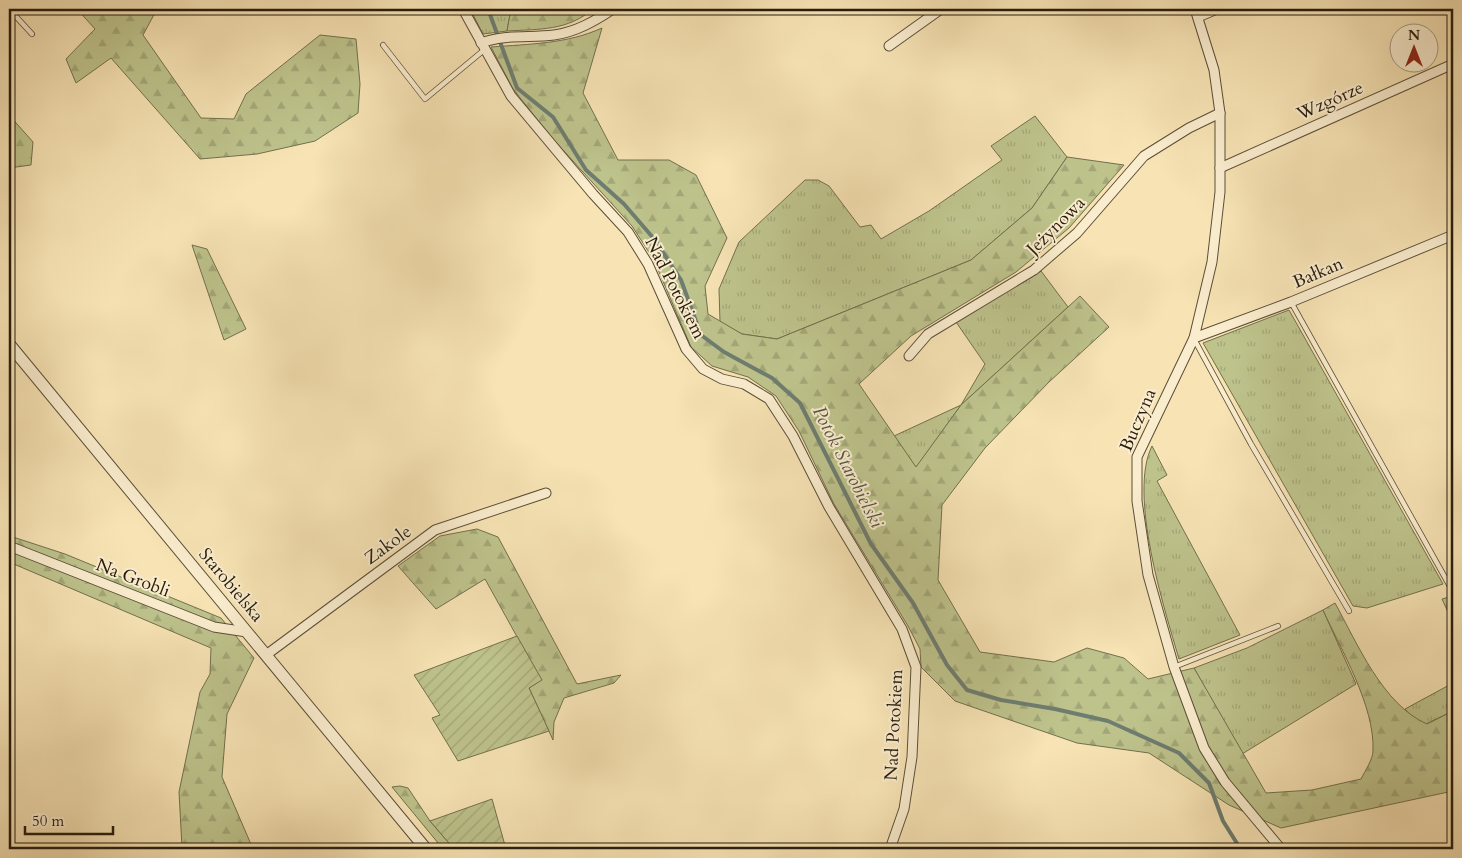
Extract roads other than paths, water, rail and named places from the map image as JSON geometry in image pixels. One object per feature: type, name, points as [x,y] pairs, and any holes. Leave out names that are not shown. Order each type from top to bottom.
[{"type":"street","name":"Nad Potokiem","points":[[463,9],[511,96],[593,194],[628,232],[648,264],[686,349],[703,369],[722,380],[744,384],[770,399],[793,436],[846,538],[902,629],[916,666],[912,757],[904,809],[890,849]]},
{"type":"street","points":[[483,46],[493,38],[555,35],[584,27],[613,9]]},
{"type":"street","points":[[889,46],[941,9]]},
{"type":"street","points":[[1196,13],[1216,9]]},
{"type":"street","name":"Buczyna","points":[[1196,13],[1214,70],[1220,113],[1220,192],[1212,262],[1194,338],[1137,457],[1137,501],[1148,575],[1174,667],[1204,748],[1225,782],[1281,849]]},
{"type":"street","name":"Wzgórze","points":[[1220,168],[1453,64]]},
{"type":"street","name":"Jeżynowa","points":[[910,356],[928,334],[1034,270],[1077,233],[1115,187],[1144,156],[1189,128],[1220,113]]},
{"type":"street","name":"Bałkan","points":[[1194,338],[1291,302],[1453,234]]},
{"type":"street","name":"Starobielska","points":[[9,344],[426,849]]},
{"type":"street","name":"Zakole","points":[[266,655],[435,530],[546,492]]},
{"type":"street","name":"Na Grobli","points":[[9,546],[214,626],[247,632]]},
{"type":"lane","points":[[9,9],[32,34]]},
{"type":"lane","points":[[383,45],[425,99],[483,46]]},
{"type":"lane","points":[[1291,302],[1452,590]]},
{"type":"lane","points":[[1194,338],[1251,444],[1349,611]]},
{"type":"lane","points":[[1174,667],[1278,626]]},
{"type":"waterway","name":"Potok Starobielski","points":[[488,9],[517,88],[553,117],[586,170],[624,204],[655,240],[681,280],[701,335],[724,352],[772,378],[800,403],[871,544],[913,603],[947,665],[967,690],[1001,700],[1055,709],[1108,721],[1179,753],[1209,783],[1223,821],[1238,845],[1245,849]]}]
